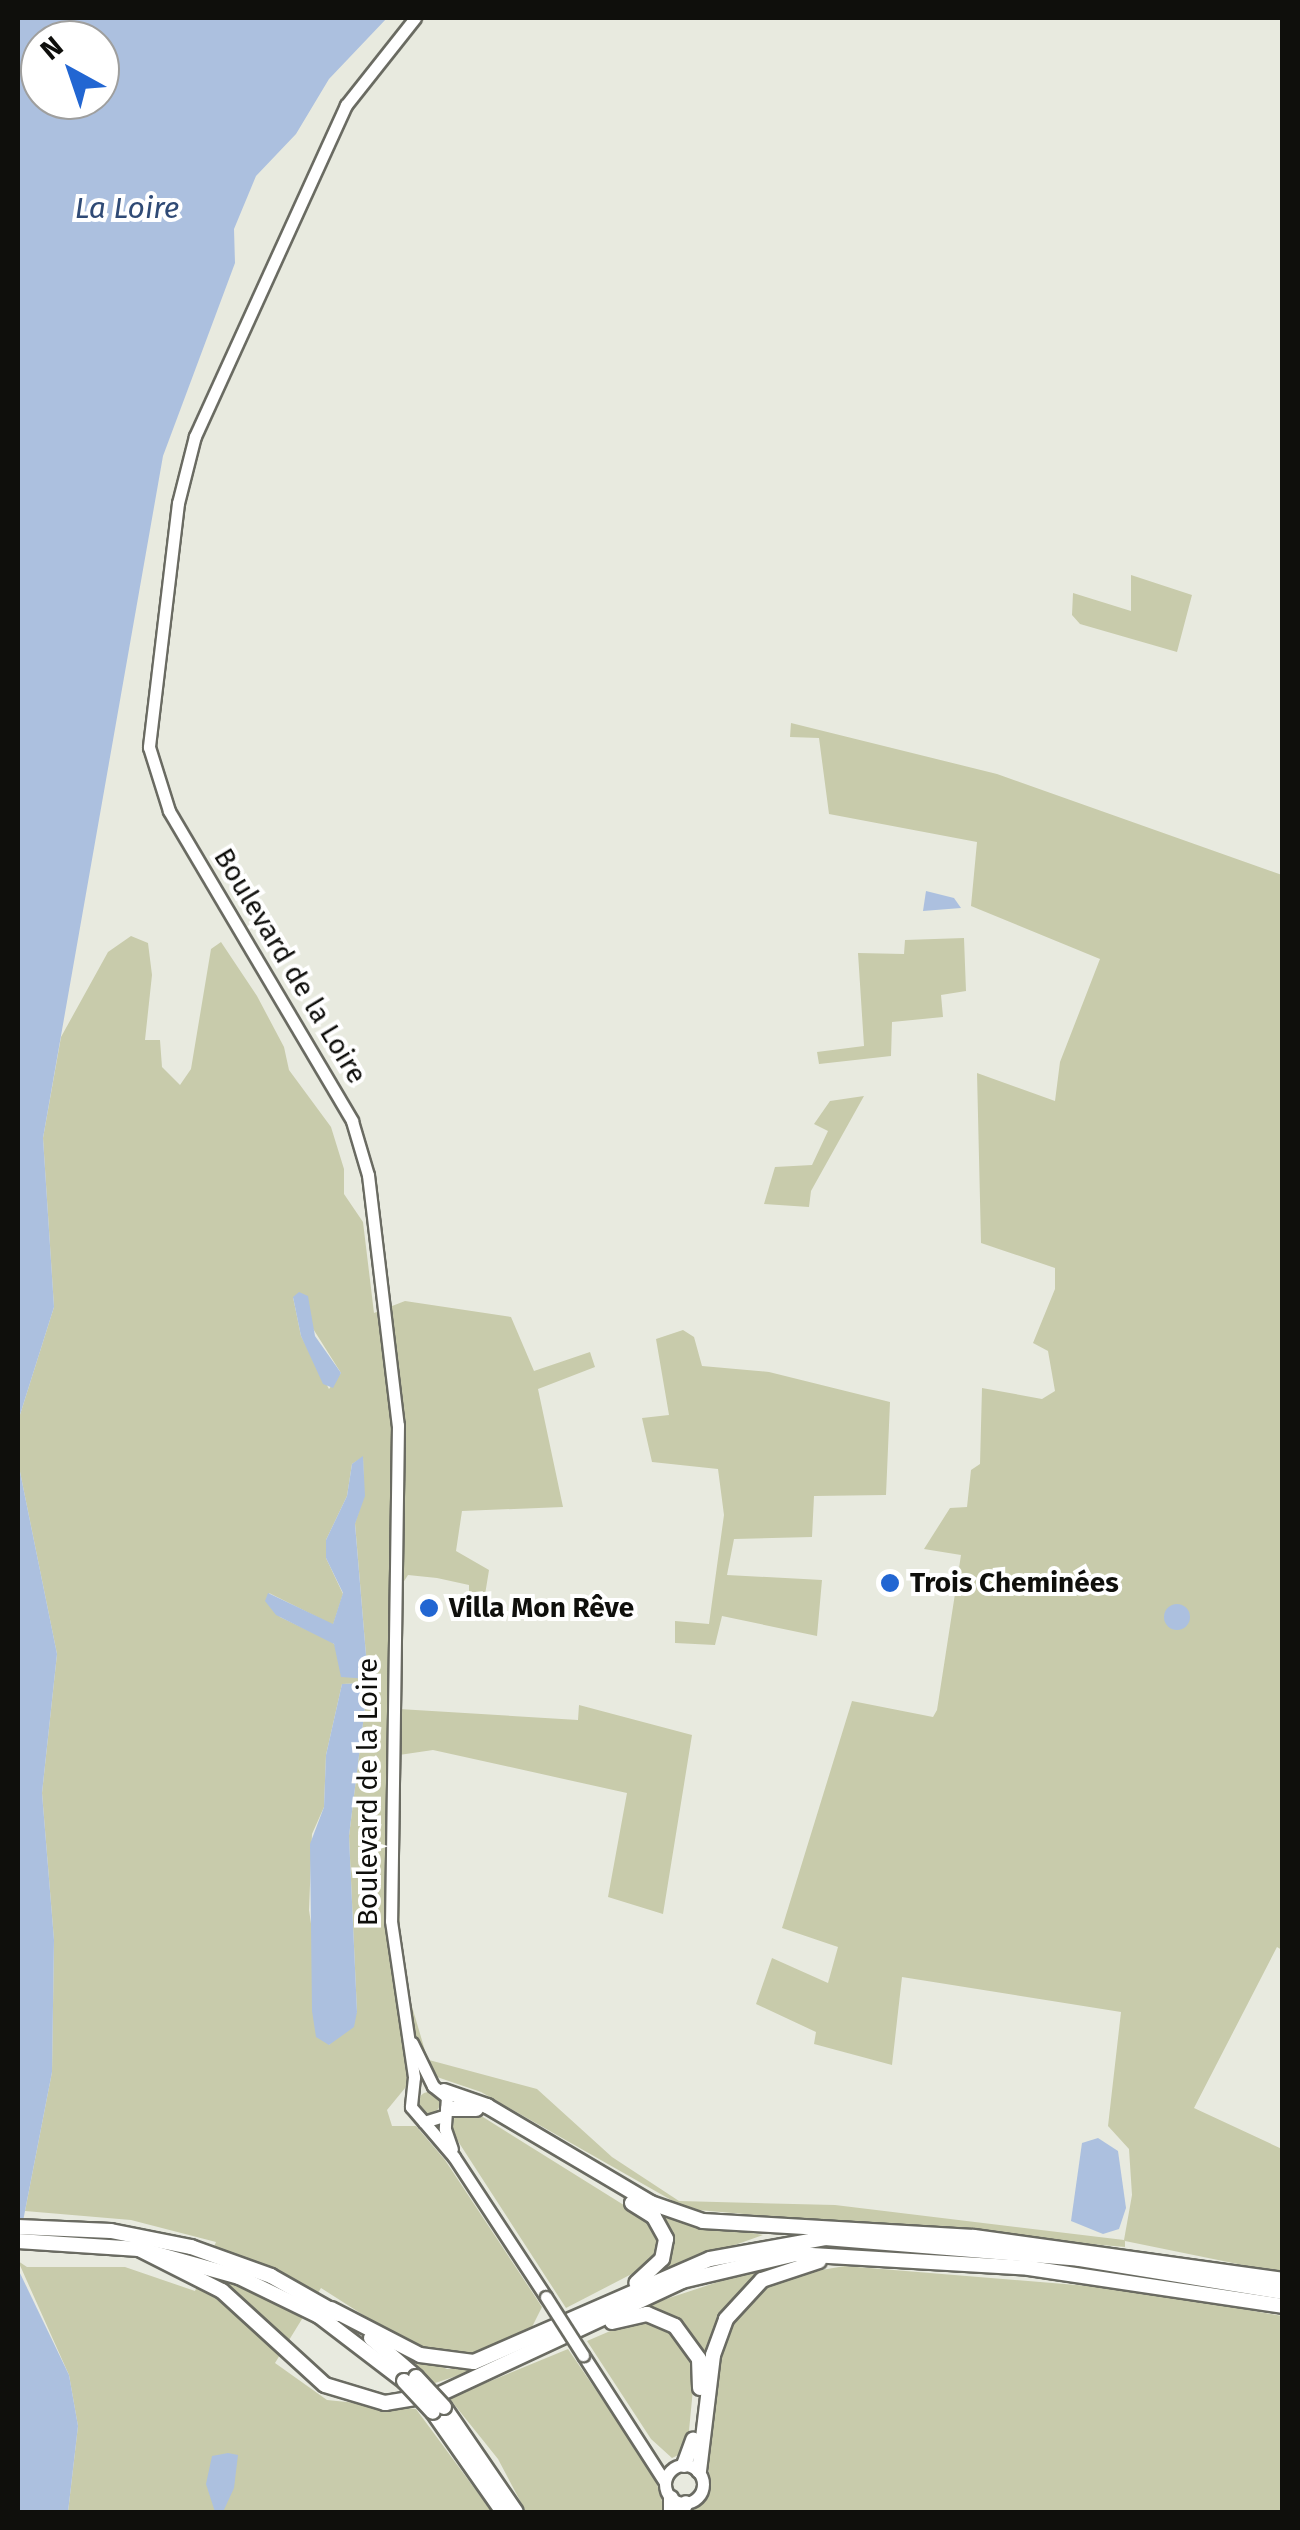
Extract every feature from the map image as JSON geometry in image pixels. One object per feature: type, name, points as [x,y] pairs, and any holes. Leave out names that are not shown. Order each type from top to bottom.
[{"type":"highway","points":[[438,2089],[481,2102],[650,2203],[703,2221],[974,2236],[1282,2280]]},
{"type":"highway","points":[[446,2113],[481,2112],[648,2212],[664,2230],[666,2253],[650,2273],[552,2336]]},
{"type":"highway","points":[[18,2227],[271,2276],[331,2308],[439,2410],[516,2512]]},
{"type":"highway","points":[[18,2240],[39,2234],[134,2234],[409,2350],[455,2364],[483,2361],[715,2271],[796,2254],[878,2255],[1094,2276],[1282,2306]]},
{"type":"highway","points":[[197,2262],[301,2368],[340,2392],[385,2402],[424,2398],[710,2259],[825,2238],[1079,2258],[1282,2292]]},
{"type":"highway","points":[[685,2468],[713,2355],[742,2298],[785,2268],[878,2255]]},
{"type":"highway","points":[[552,2336],[629,2315],[675,2326],[700,2368],[685,2468]]},
{"type":"highway","points":[[439,2410],[503,2512]]},
{"type":"main road","name":"Boulevard de la Loire","points":[[415,18],[346,105],[195,436],[178,502],[149,728],[162,796],[352,1121],[368,1175],[398,1426],[390,1868],[400,2006],[415,2093],[413,2112],[424,2122]]},
{"type":"main road","name":"Boulevard de la Loire","points":[[400,2006],[438,2089],[454,2156]]},
{"type":"main road","points":[[415,2093],[438,2089]]},
{"type":"main road","points":[[446,2113],[424,2122],[454,2156],[644,2446],[677,2506],[702,2492],[685,2468],[644,2446]]},
{"type":"main road","points":[[666,2482],[685,2468]]},
{"type":"green space","points":[[1131,575],[1192,595],[1177,652],[1080,624],[1072,615],[1073,593],[1131,611]]},
{"type":"green space","points":[[791,723],[997,774],[1282,875],[1282,1950],[1277,1947],[1194,2108],[1282,2149],[1282,2273],[1125,2241],[1125,2247],[687,2209],[481,2092],[437,2077],[429,2060],[537,2089],[612,2157],[679,2201],[835,2205],[1124,2240],[1132,2195],[1129,2149],[1108,2126],[1121,2012],[902,1977],[892,2065],[814,2044],[816,2032],[756,2004],[772,1958],[828,1983],[838,1947],[782,1928],[852,1701],[933,1717],[937,1710],[961,1555],[924,1549],[950,1508],[967,1507],[971,1470],[980,1464],[982,1388],[1042,1399],[1055,1391],[1048,1351],[1033,1343],[1055,1289],[1055,1268],[981,1243],[977,1073],[1055,1101],[1060,1062],[1100,959],[971,906],[977,842],[829,814],[819,738],[790,737]]},
{"type":"green space","points":[[131,936],[148,943],[152,975],[145,1040],[160,1040],[162,1067],[180,1085],[191,1069],[211,949],[221,942],[257,996],[284,1047],[289,1070],[331,1127],[344,1169],[344,1194],[363,1222],[374,1313],[405,1301],[511,1317],[534,1371],[590,1352],[595,1367],[538,1389],[563,1507],[462,1511],[456,1551],[489,1570],[484,1601],[469,1600],[469,1585],[437,1578],[408,1575],[401,1586],[399,1709],[578,1720],[579,1705],[692,1735],[663,1914],[608,1897],[627,1793],[433,1750],[399,1755],[400,1966],[426,2054],[406,2062],[410,2082],[387,2110],[392,2126],[416,2126],[445,2160],[542,2307],[531,2329],[506,2343],[479,2354],[442,2354],[407,2343],[321,2288],[275,2363],[327,2400],[416,2409],[492,2512],[68,2512],[78,2426],[69,2375],[18,2261],[27,2267],[125,2267],[195,2291],[216,2242],[131,2220],[25,2211],[52,2072],[54,1940],[42,1793],[57,1654],[18,1462],[18,1421],[54,1307],[43,1138],[61,1037],[108,952]],"holes":[[[293,1297],[341,1373],[329,1389],[301,1336]],[[363,1457],[364,1496],[355,1523],[368,1679],[331,1641],[280,1617],[269,1593],[333,1625],[343,1594],[326,1558],[326,1540],[347,1496],[352,1464]],[[368,1683],[349,1836],[357,2012],[329,2045],[309,1910],[312,1834],[324,1807],[326,1755],[342,1684]]]},
{"type":"green space","points":[[964,938],[966,991],[941,995],[943,1017],[892,1022],[891,1056],[819,1064],[817,1052],[864,1046],[858,953],[904,954],[905,940]]},
{"type":"green space","points":[[864,1096],[811,1191],[809,1207],[764,1204],[775,1167],[812,1165],[828,1131],[814,1124],[830,1101]]},
{"type":"green space","points":[[683,1330],[694,1337],[702,1366],[769,1372],[890,1402],[886,1495],[814,1496],[812,1537],[734,1539],[727,1575],[822,1580],[817,1636],[722,1616],[715,1645],[675,1643],[675,1621],[709,1624],[724,1515],[718,1469],[652,1462],[642,1418],[669,1415],[656,1339]]},
{"type":"green space","points":[[429,2092],[437,2095],[437,2111],[429,2114],[421,2111],[418,2103],[421,2095]]},
{"type":"green space","points":[[475,2112],[635,2212],[763,2235],[662,2271],[651,2264],[566,2308],[452,2132],[455,2114]]},
{"type":"green space","points":[[845,2266],[1137,2290],[1282,2316],[1282,2512],[688,2512],[711,2482],[706,2457],[716,2381],[694,2379],[687,2451],[672,2458],[651,2439],[587,2341],[638,2319],[645,2306],[739,2275],[773,2267],[780,2277]]},
{"type":"green space","points":[[398,2349],[447,2369],[487,2366],[435,2383]]},
{"type":"green space","points":[[568,2349],[655,2477],[665,2512],[526,2512],[498,2459],[449,2398]]},
{"type":"water","name":"La Loire","points":[[18,18],[387,18],[329,79],[296,134],[256,176],[234,229],[235,263],[163,456],[43,1138],[54,1307],[18,1421]]},
{"type":"water","points":[[926,891],[954,898],[961,908],[923,911]]},
{"type":"water","points":[[299,1292],[308,1296],[315,1336],[341,1373],[333,1388],[323,1384],[301,1336],[293,1297]]},
{"type":"water","points":[[363,1456],[365,1496],[355,1524],[368,1679],[341,1677],[334,1644],[276,1615],[265,1601],[268,1593],[333,1624],[343,1593],[326,1558],[326,1540],[347,1496],[352,1464]]},
{"type":"water","points":[[18,1462],[57,1654],[42,1793],[54,1940],[52,2072],[18,2247]]},
{"type":"water","points":[[1177,1604],[1186,1608],[1190,1617],[1186,1626],[1177,1630],[1168,1626],[1164,1617],[1168,1608]]},
{"type":"water","points":[[368,1683],[349,1836],[357,2012],[354,2027],[329,2045],[316,2037],[312,2011],[310,1844],[324,1807],[326,1755],[342,1684]]},
{"type":"water","points":[[1098,2138],[1118,2151],[1126,2208],[1119,2229],[1103,2234],[1071,2221],[1082,2143]]},
{"type":"water","points":[[18,2269],[69,2375],[78,2426],[68,2512],[18,2512]]},
{"type":"water","points":[[238,2455],[234,2488],[223,2512],[215,2512],[206,2484],[212,2456]]},
{"type":"place","name":"Trois Cheminées","points":[[890,1583]]},
{"type":"place","name":"Villa Mon Rêve","points":[[429,1608]]}]
